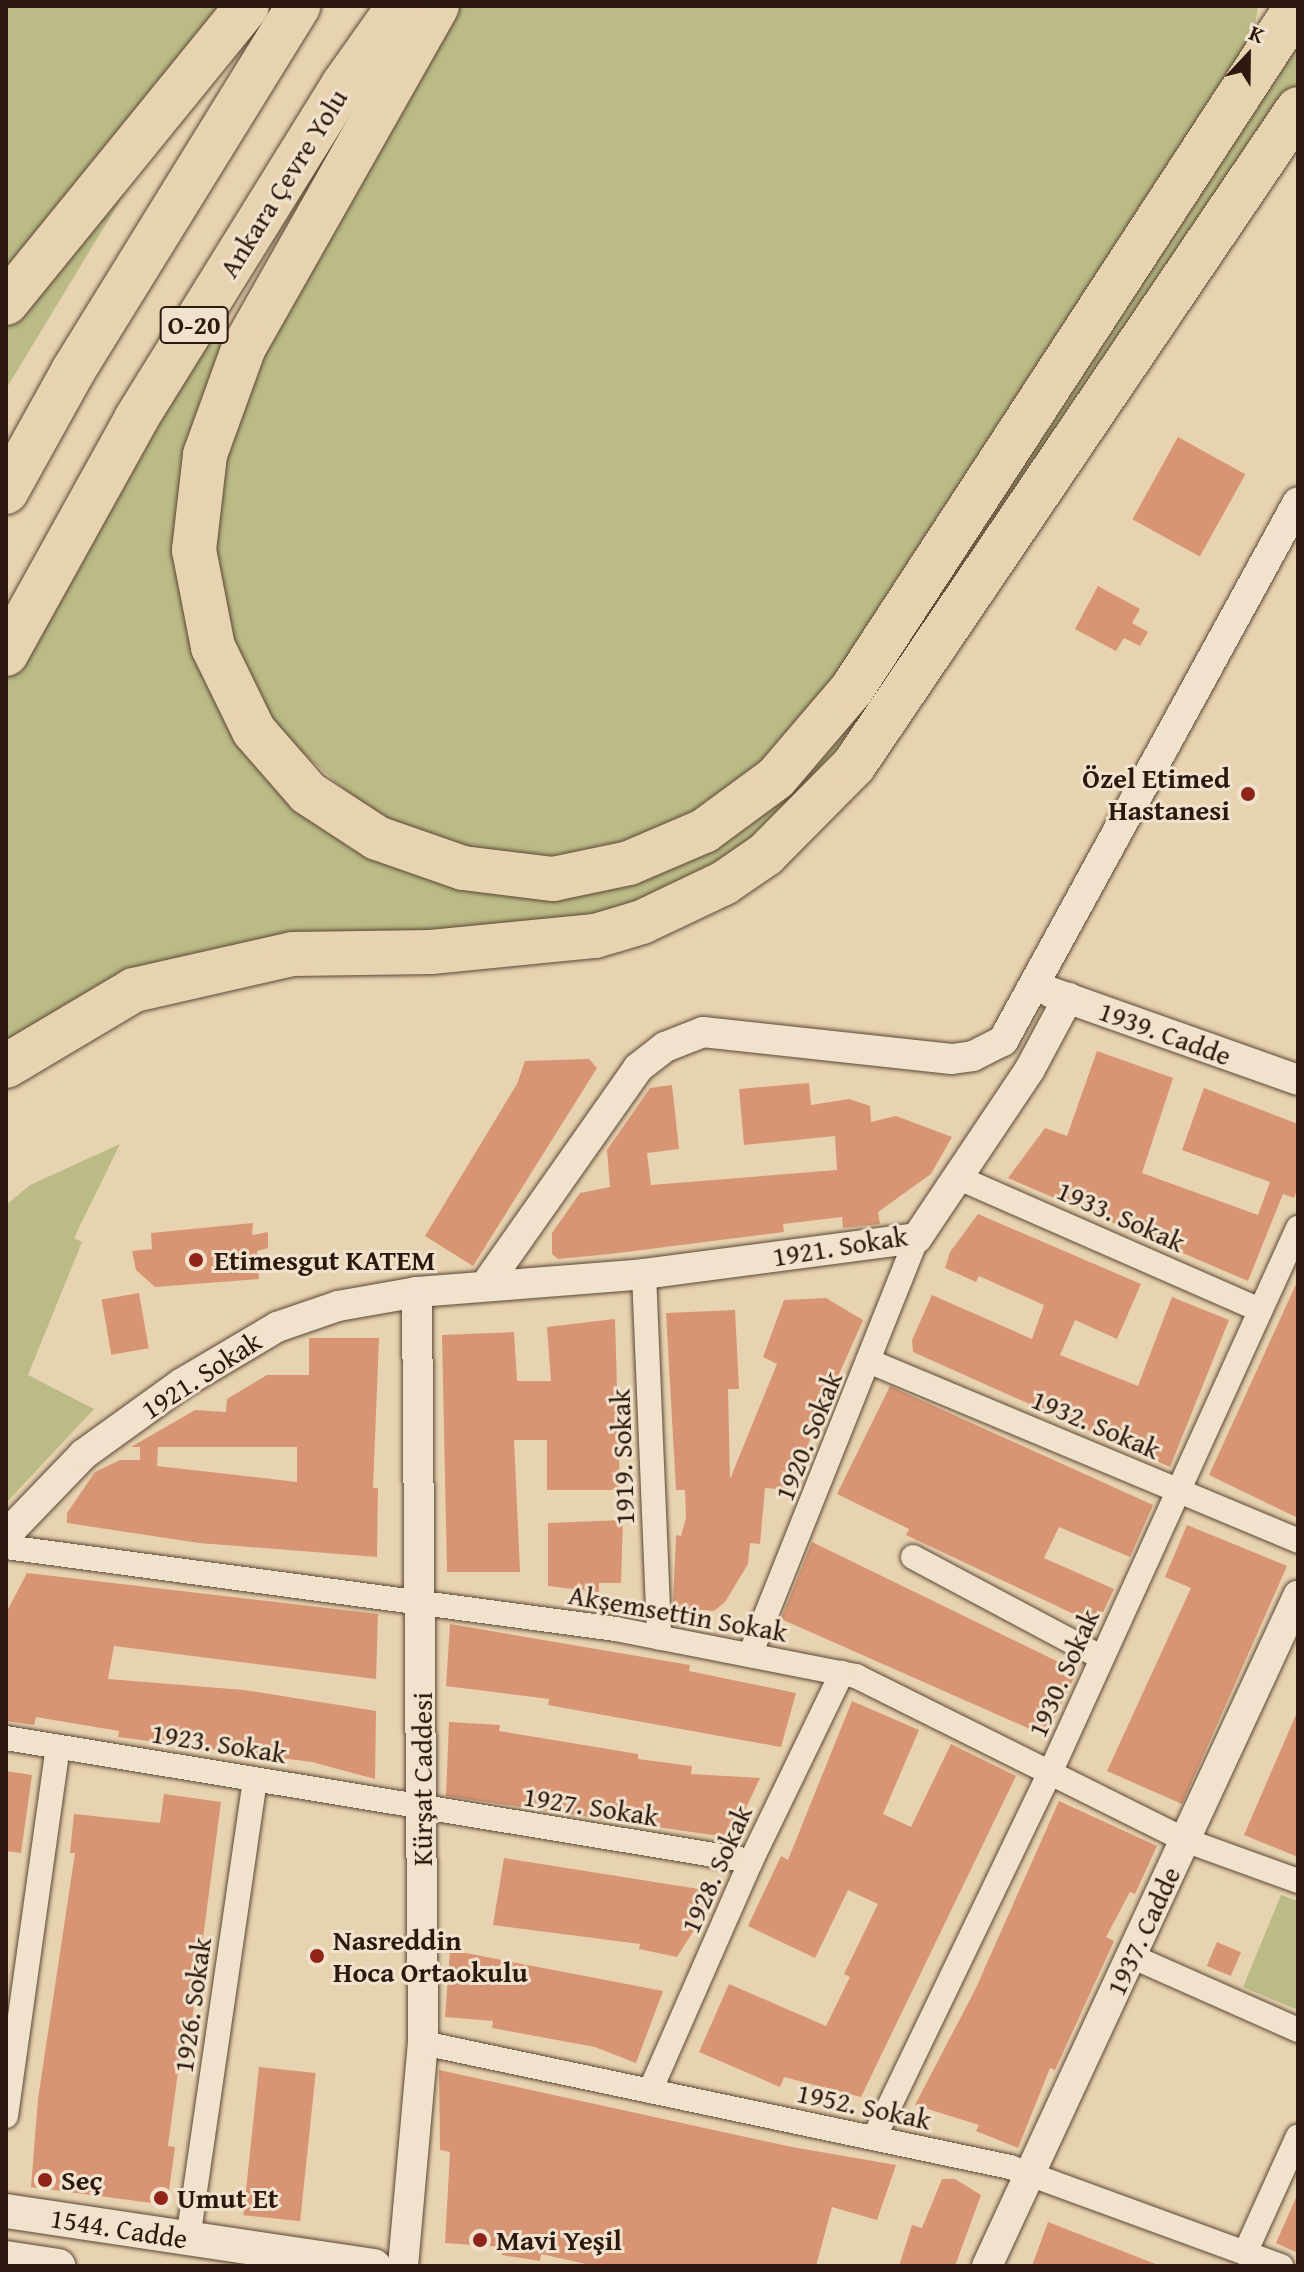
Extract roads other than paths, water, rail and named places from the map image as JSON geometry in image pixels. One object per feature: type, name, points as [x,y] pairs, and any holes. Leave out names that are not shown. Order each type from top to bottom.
[{"type":"highway","points":[[6,303],[247,6]]},
{"type":"highway","name":"O-20","points":[[6,492],[73,371],[298,6]]},
{"type":"highway","name":"Ankara Çevre Yolu","points":[[6,654],[136,419],[343,85],[399,6]]},
{"type":"highway","points":[[437,6],[244,347],[205,455],[194,550],[213,647],[254,731],[308,793],[377,838],[463,868],[553,879],[629,863],[704,831],[776,778],[852,689],[1297,6]]},
{"type":"highway","points":[[6,1066],[134,990],[293,954],[460,950],[595,936],[642,922],[724,883],[766,854],[854,765],[1298,109]]},
{"type":"main road","name":"1544. Cadde","points":[[6,2211],[374,2266]]},
{"type":"main road","name":"1544. Cadde","points":[[6,2258],[58,2266]]},
{"type":"street","points":[[485,1286],[638,1068],[665,1047],[703,1032],[898,1055],[973,1056],[1003,1041],[1298,502]]},
{"type":"street","name":"1939. Cadde","points":[[1033,987],[1295,1072]]},
{"type":"street","name":"1921. Sokak","points":[[6,1535],[84,1454],[231,1352],[277,1327],[338,1306],[417,1292],[644,1274],[917,1238],[1030,1069],[1068,998]]},
{"type":"street","name":"1933. Sokak","points":[[957,1177],[1260,1310]]},
{"type":"street","name":"1930. Sokak","points":[[874,2138],[1050,1773],[1298,1228]]},
{"type":"street","name":"1920. Sokak","points":[[750,1655],[871,1362],[917,1238]]},
{"type":"street","name":"1919. Sokak","points":[[644,1274],[659,1638]]},
{"type":"street","name":"Kürşat Caddesi","points":[[403,2266],[423,2043],[417,1292]]},
{"type":"street","name":"1932. Sokak","points":[[871,1362],[1298,1541]]},
{"type":"street","name":"Akşemsettin Sokak","points":[[6,1547],[420,1601],[659,1638],[842,1673],[1185,1840],[1298,1881]]},
{"type":"street","points":[[913,1557],[1102,1658]]},
{"type":"street","name":"1937. Cadde","points":[[987,2266],[1298,1596]]},
{"type":"street","name":"1928. Sokak","points":[[650,2091],[751,1861],[842,1673]]},
{"type":"street","name":"1923. Sokak","points":[[6,1738],[422,1808]]},
{"type":"street","points":[[6,2116],[58,1747]]},
{"type":"street","name":"1926. Sokak","points":[[188,2239],[255,1780]]},
{"type":"street","name":"1927. Sokak","points":[[422,1808],[751,1861]]},
{"type":"street","points":[[1131,1956],[1298,2030]]},
{"type":"street","name":"1952. Sokak","points":[[423,2043],[1031,2173],[1281,2266]]},
{"type":"street","points":[[1245,2253],[1298,2136]]},
{"type":"place","name":"Özel Etimed Hastanesi","points":[[1248,794]]},
{"type":"place","name":"Etimesgut KATEM","points":[[196,1260]]},
{"type":"place","name":"Nasreddin Hoca Ortaokulu","points":[[317,1956]]},
{"type":"place","name":"Seç","points":[[45,2180]]},
{"type":"place","name":"Umut Et","points":[[161,2198]]},
{"type":"place","name":"Mavi Yeşil","points":[[480,2240]]}]
